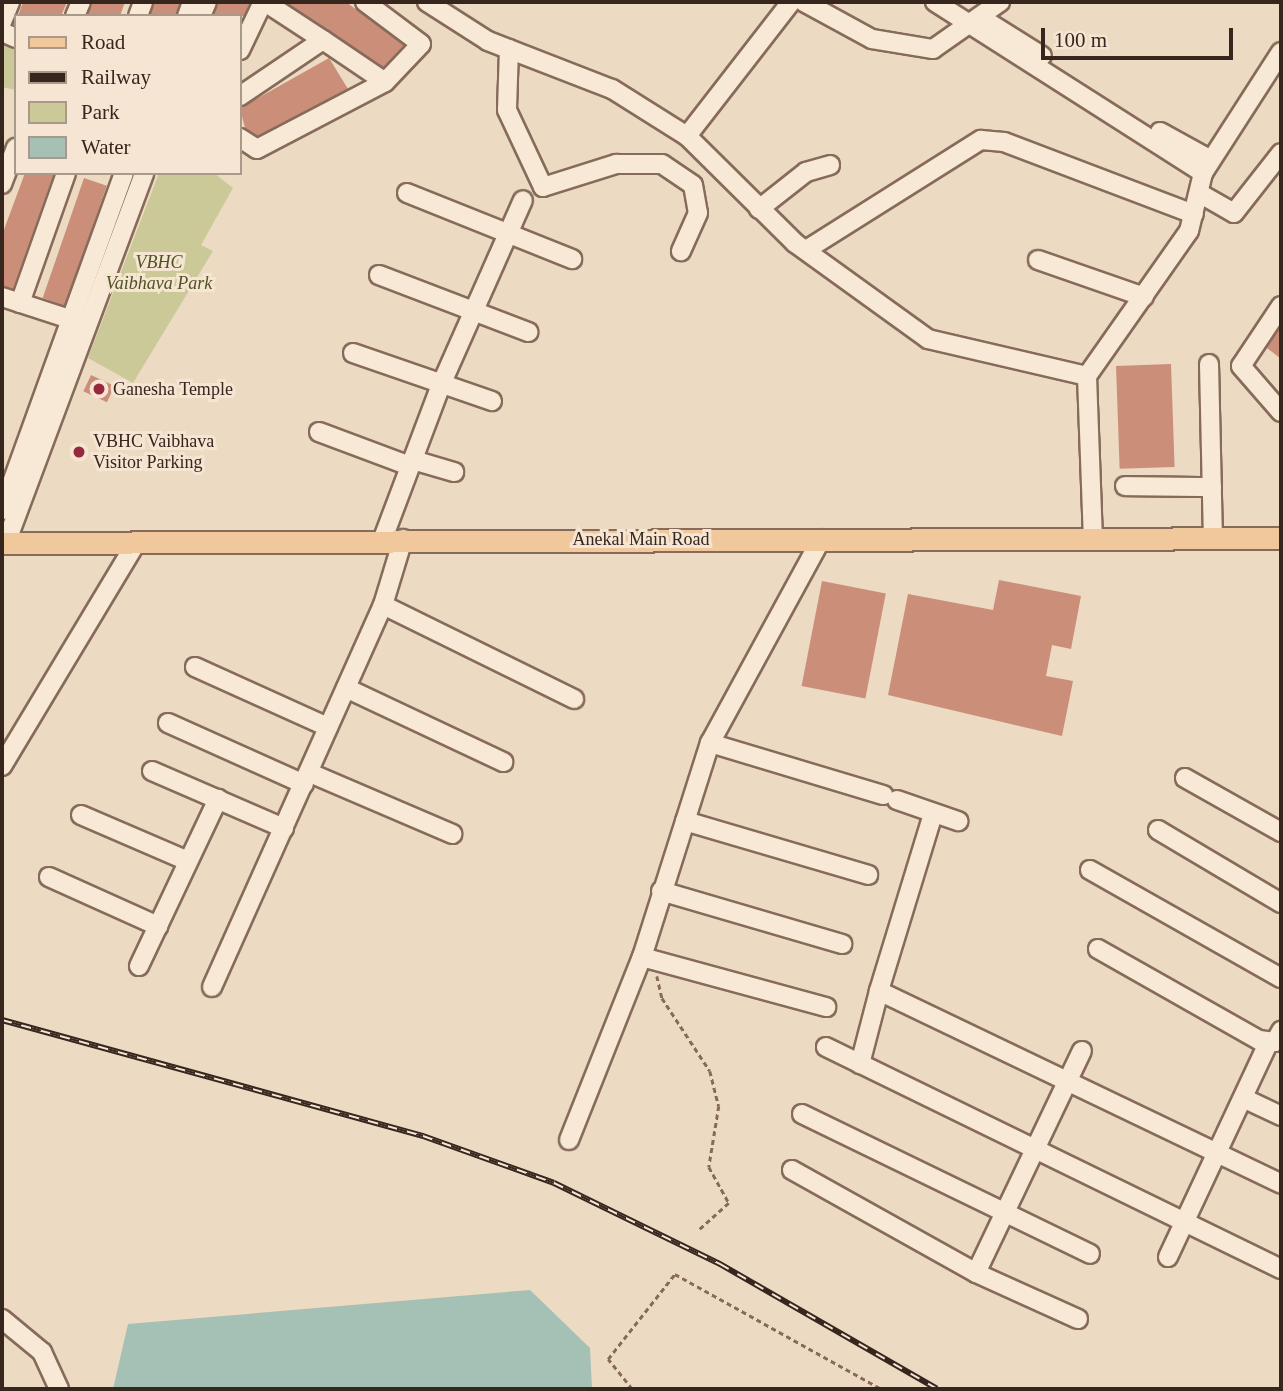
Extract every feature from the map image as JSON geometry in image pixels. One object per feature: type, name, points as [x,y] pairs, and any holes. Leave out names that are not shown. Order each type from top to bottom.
[{"type":"main road","name":"Anekal Main Road","points":[[4,543],[1281,538]]},
{"type":"street","points":[[2,22],[10,2]]},
{"type":"street","points":[[242,46],[264,2],[384,82]]},
{"type":"street","points":[[242,139],[257,149],[384,82],[421,44],[365,2]]},
{"type":"street","points":[[427,2],[509,49],[612,89],[687,136],[759,209],[806,250],[928,339],[1087,376]]},
{"type":"street","points":[[687,136],[791,2]]},
{"type":"street","points":[[804,2],[872,40],[933,49],[1000,2]]},
{"type":"street","points":[[935,2],[973,20],[1207,166]]},
{"type":"street","points":[[242,95],[323,40]]},
{"type":"street","points":[[509,49],[508,110],[545,189],[641,161],[662,164],[693,185],[698,213],[681,251]]},
{"type":"street","points":[[1093,540],[1087,376],[1144,297],[1194,214],[1207,166],[1281,52]]},
{"type":"street","points":[[806,250],[981,140],[1004,142],[1194,214]]},
{"type":"street","points":[[2,184],[14,153]]},
{"type":"street","points":[[1199,192],[1234,214],[1281,153]]},
{"type":"street","points":[[759,209],[806,172],[830,165]]},
{"type":"street","points":[[20,303],[65,175]]},
{"type":"street","points":[[2,510],[123,175]]},
{"type":"street","points":[[4,543],[89,325],[143,175]]},
{"type":"street","points":[[693,185],[726,177]]},
{"type":"street","points":[[407,194],[572,259]]},
{"type":"street","points":[[212,987],[383,605],[393,540],[411,463],[440,385],[523,200]]},
{"type":"street","points":[[1038,260],[1144,297]]},
{"type":"street","points":[[379,275],[475,309],[528,332]]},
{"type":"street","points":[[2,297],[89,325]]},
{"type":"street","points":[[1281,306],[1241,366],[1281,412]]},
{"type":"street","points":[[353,353],[492,401]]},
{"type":"street","points":[[1209,365],[1213,538]]},
{"type":"street","points":[[319,432],[411,463],[454,472]]},
{"type":"street","points":[[1125,486],[1212,487]]},
{"type":"street","points":[[569,1140],[648,958],[661,891],[710,743],[821,539]]},
{"type":"street","points":[[2,766],[136,542]]},
{"type":"street","points":[[383,605],[574,699]]},
{"type":"street","points":[[195,667],[328,727]]},
{"type":"street","points":[[346,688],[503,761]]},
{"type":"street","points":[[167,723],[452,834]]},
{"type":"street","points":[[710,743],[958,821]]},
{"type":"street","points":[[152,771],[284,828]]},
{"type":"street","points":[[1185,778],[1281,832]]},
{"type":"street","points":[[139,966],[218,799]]},
{"type":"street","points":[[860,1064],[879,990],[933,814]]},
{"type":"street","points":[[80,815],[188,860]]},
{"type":"street","points":[[685,821],[868,875]]},
{"type":"street","points":[[1158,830],[1281,904]]},
{"type":"street","points":[[1090,870],[1281,978]]},
{"type":"street","points":[[49,877],[158,926]]},
{"type":"street","points":[[661,891],[842,944]]},
{"type":"street","points":[[1098,949],[1268,1044]]},
{"type":"street","points":[[648,958],[826,1007]]},
{"type":"street","points":[[879,990],[1281,1184]]},
{"type":"street","points":[[1168,1257],[1268,1044],[1281,1031]]},
{"type":"street","points":[[826,1047],[1281,1269]]},
{"type":"street","points":[[976,1273],[1082,1052]]},
{"type":"street","points":[[1244,1098],[1281,1116]]},
{"type":"street","points":[[802,1114],[1090,1254]]},
{"type":"street","points":[[792,1170],[976,1273],[1078,1319]]},
{"type":"street","points":[[2,1319],[42,1352],[59,1389]]},
{"type":"path","points":[[648,958],[662,998],[710,1071],[719,1106],[709,1167],[712,1182],[729,1203],[699,1230]]},
{"type":"path","points":[[632,1389],[608,1359],[675,1274],[882,1389]]},
{"type":"green space","points":[[2,32],[14,37],[14,90],[2,87]]},
{"type":"green space","name":"VBHC Vaibhava Park","points":[[158,175],[217,175],[233,188],[201,245],[213,251],[133,383],[88,358]]},
{"type":"water","points":[[530,1290],[590,1348],[592,1389],[113,1389],[128,1324]]},
{"type":"building","points":[[23,2],[67,2],[62,14],[19,14]]},
{"type":"building","points":[[92,2],[125,2],[121,14],[88,14]]},
{"type":"building","points":[[154,2],[180,2],[177,14],[151,14]]},
{"type":"building","points":[[218,2],[250,2],[244,16],[214,14]]},
{"type":"building","points":[[285,2],[346,2],[404,45],[383,67]]},
{"type":"building","points":[[329,58],[348,89],[258,136],[245,128],[242,107]]},
{"type":"building","points":[[24,175],[53,175],[13,289],[2,286],[2,235]]},
{"type":"building","points":[[84,178],[107,186],[65,306],[43,298]]},
{"type":"building","points":[[1281,326],[1281,359],[1267,348]]},
{"type":"building","points":[[1171,364],[1175,467],[1120,469],[1116,366]]},
{"type":"building","name":"Ganesha Temple","points":[[91,375],[115,386],[107,402],[83,391]]},
{"type":"building","points":[[999,580],[1081,596],[1071,649],[1052,645],[1046,676],[1073,681],[1062,736],[888,695],[908,594],[993,610]]},
{"type":"building","points":[[822,581],[886,593],[865,698],[802,686]]},
{"type":"railway","points":[[2,1020],[423,1136],[554,1183],[720,1264],[937,1389]]},
{"type":"place","name":"Ganesha Temple","points":[[99,389]]},
{"type":"place","name":"VBHC Vaibhava Visitor Parking","points":[[79,452]]}]
